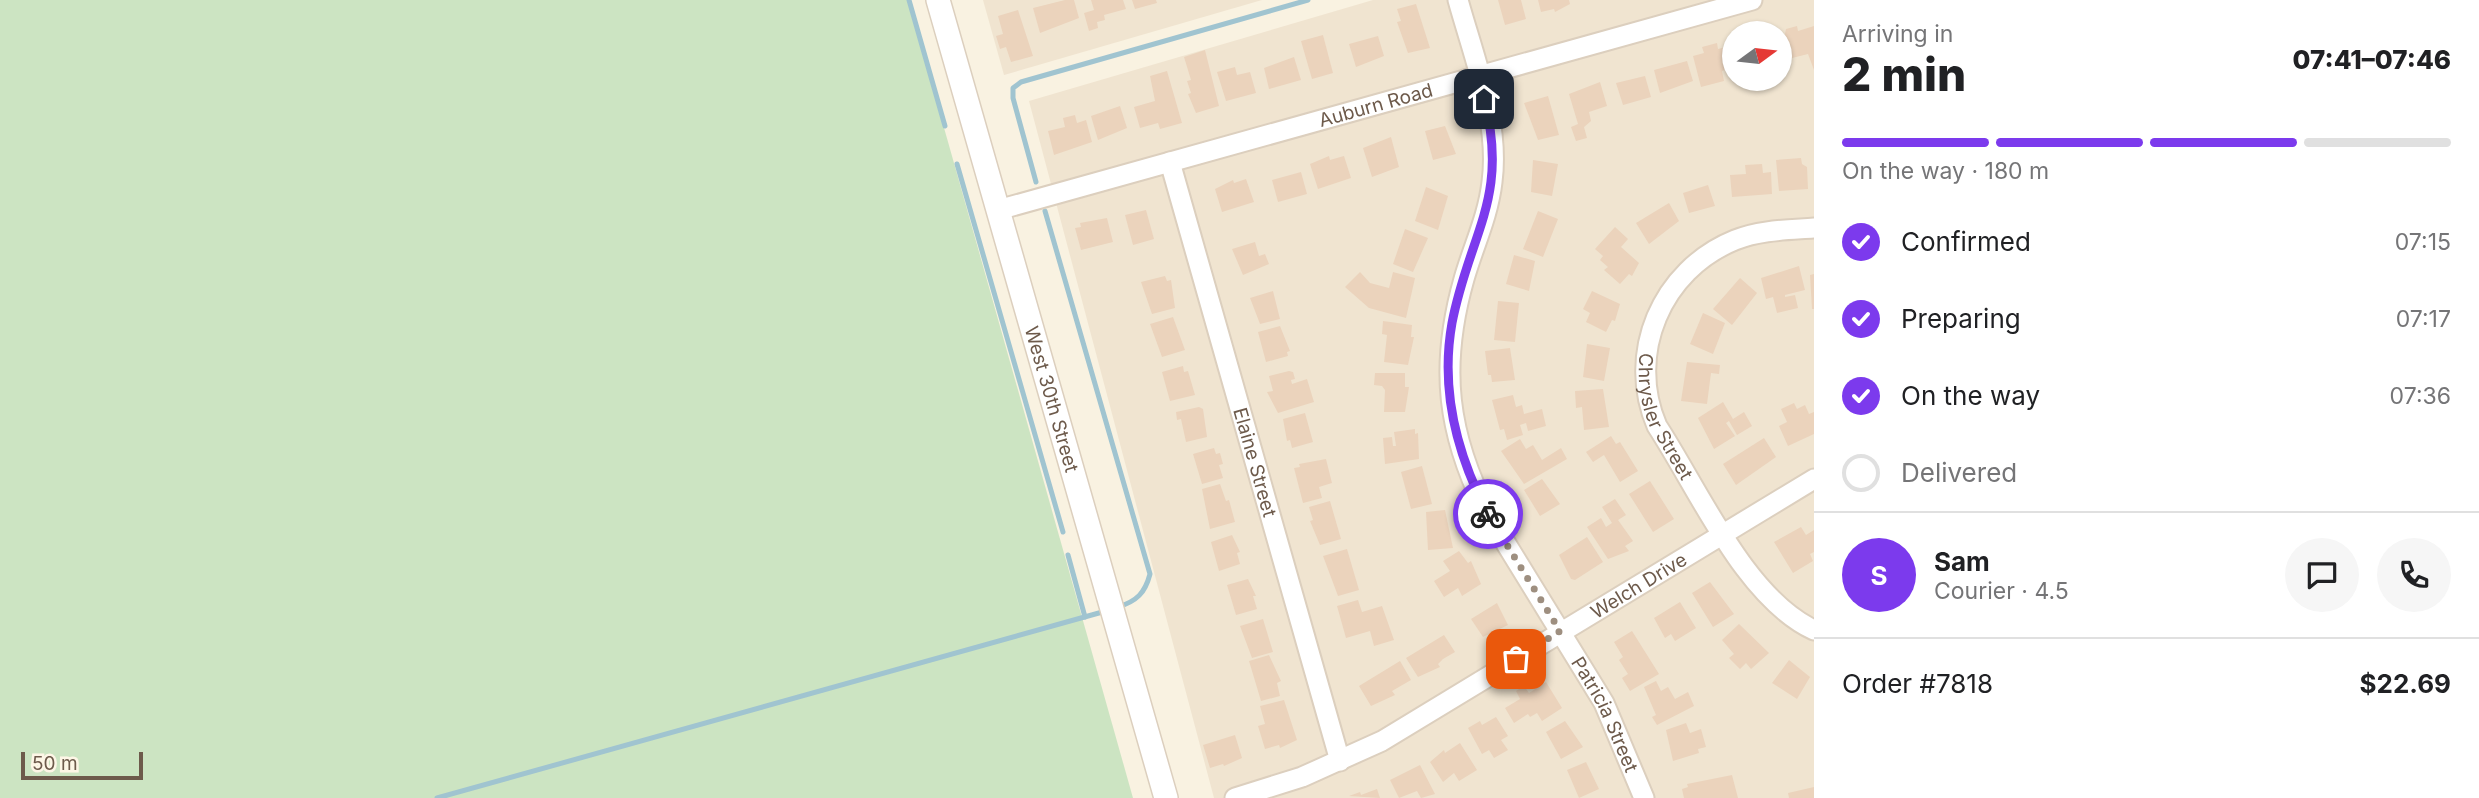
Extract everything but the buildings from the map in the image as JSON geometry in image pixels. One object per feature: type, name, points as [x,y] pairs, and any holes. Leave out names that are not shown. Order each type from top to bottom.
[{"type":"street","name":"West 30th Street","points":[[938,0],[1166,798]]},
{"type":"street","name":"Patricia Street","points":[[1458,0],[1490,122],[1493,181],[1486,214],[1452,322],[1448,366],[1451,411],[1462,455],[1482,503],[1612,717],[1644,798]]},
{"type":"street","name":"Auburn Road","points":[[998,210],[1752,0]]},
{"type":"street","name":"Elaine Street","points":[[1170,162],[1340,761]]},
{"type":"street","name":"Chrysler Street","points":[[1814,228],[1755,234],[1718,248],[1687,272],[1663,302],[1653,322],[1645,367],[1649,405],[1665,440],[1723,532],[1764,594],[1786,615],[1814,630]]},
{"type":"street","name":"Welch Drive","points":[[1235,798],[1340,761],[1408,727],[1560,631],[1814,479]]},
{"type":"shaded area","points":[[983,0],[1262,0],[1004,75]]},
{"type":"shaded area","points":[[1373,0],[1814,0],[1814,798],[1214,798],[1029,101]]},
{"type":"green space","points":[[0,0],[908,0],[1133,798],[0,798]]},
{"type":"waterway","points":[[909,0],[945,126]]},
{"type":"waterway","points":[[1036,182],[1013,98],[1013,88],[1021,82],[1308,0]]},
{"type":"waterway","points":[[957,164],[1063,532]]},
{"type":"waterway","points":[[1045,211],[1150,574],[1139,595],[1118,607]]},
{"type":"waterway","points":[[1068,555],[1085,617]]},
{"type":"waterway","points":[[437,798],[1106,611]]},
{"type":"way so far","points":[[1488,514],[1560,631],[1516,659]]},
{"type":"route","points":[[1484,99],[1491,130],[1493,181],[1482,230],[1466,271],[1454,314],[1448,366],[1451,405],[1458,441],[1475,489],[1488,514]]}]
